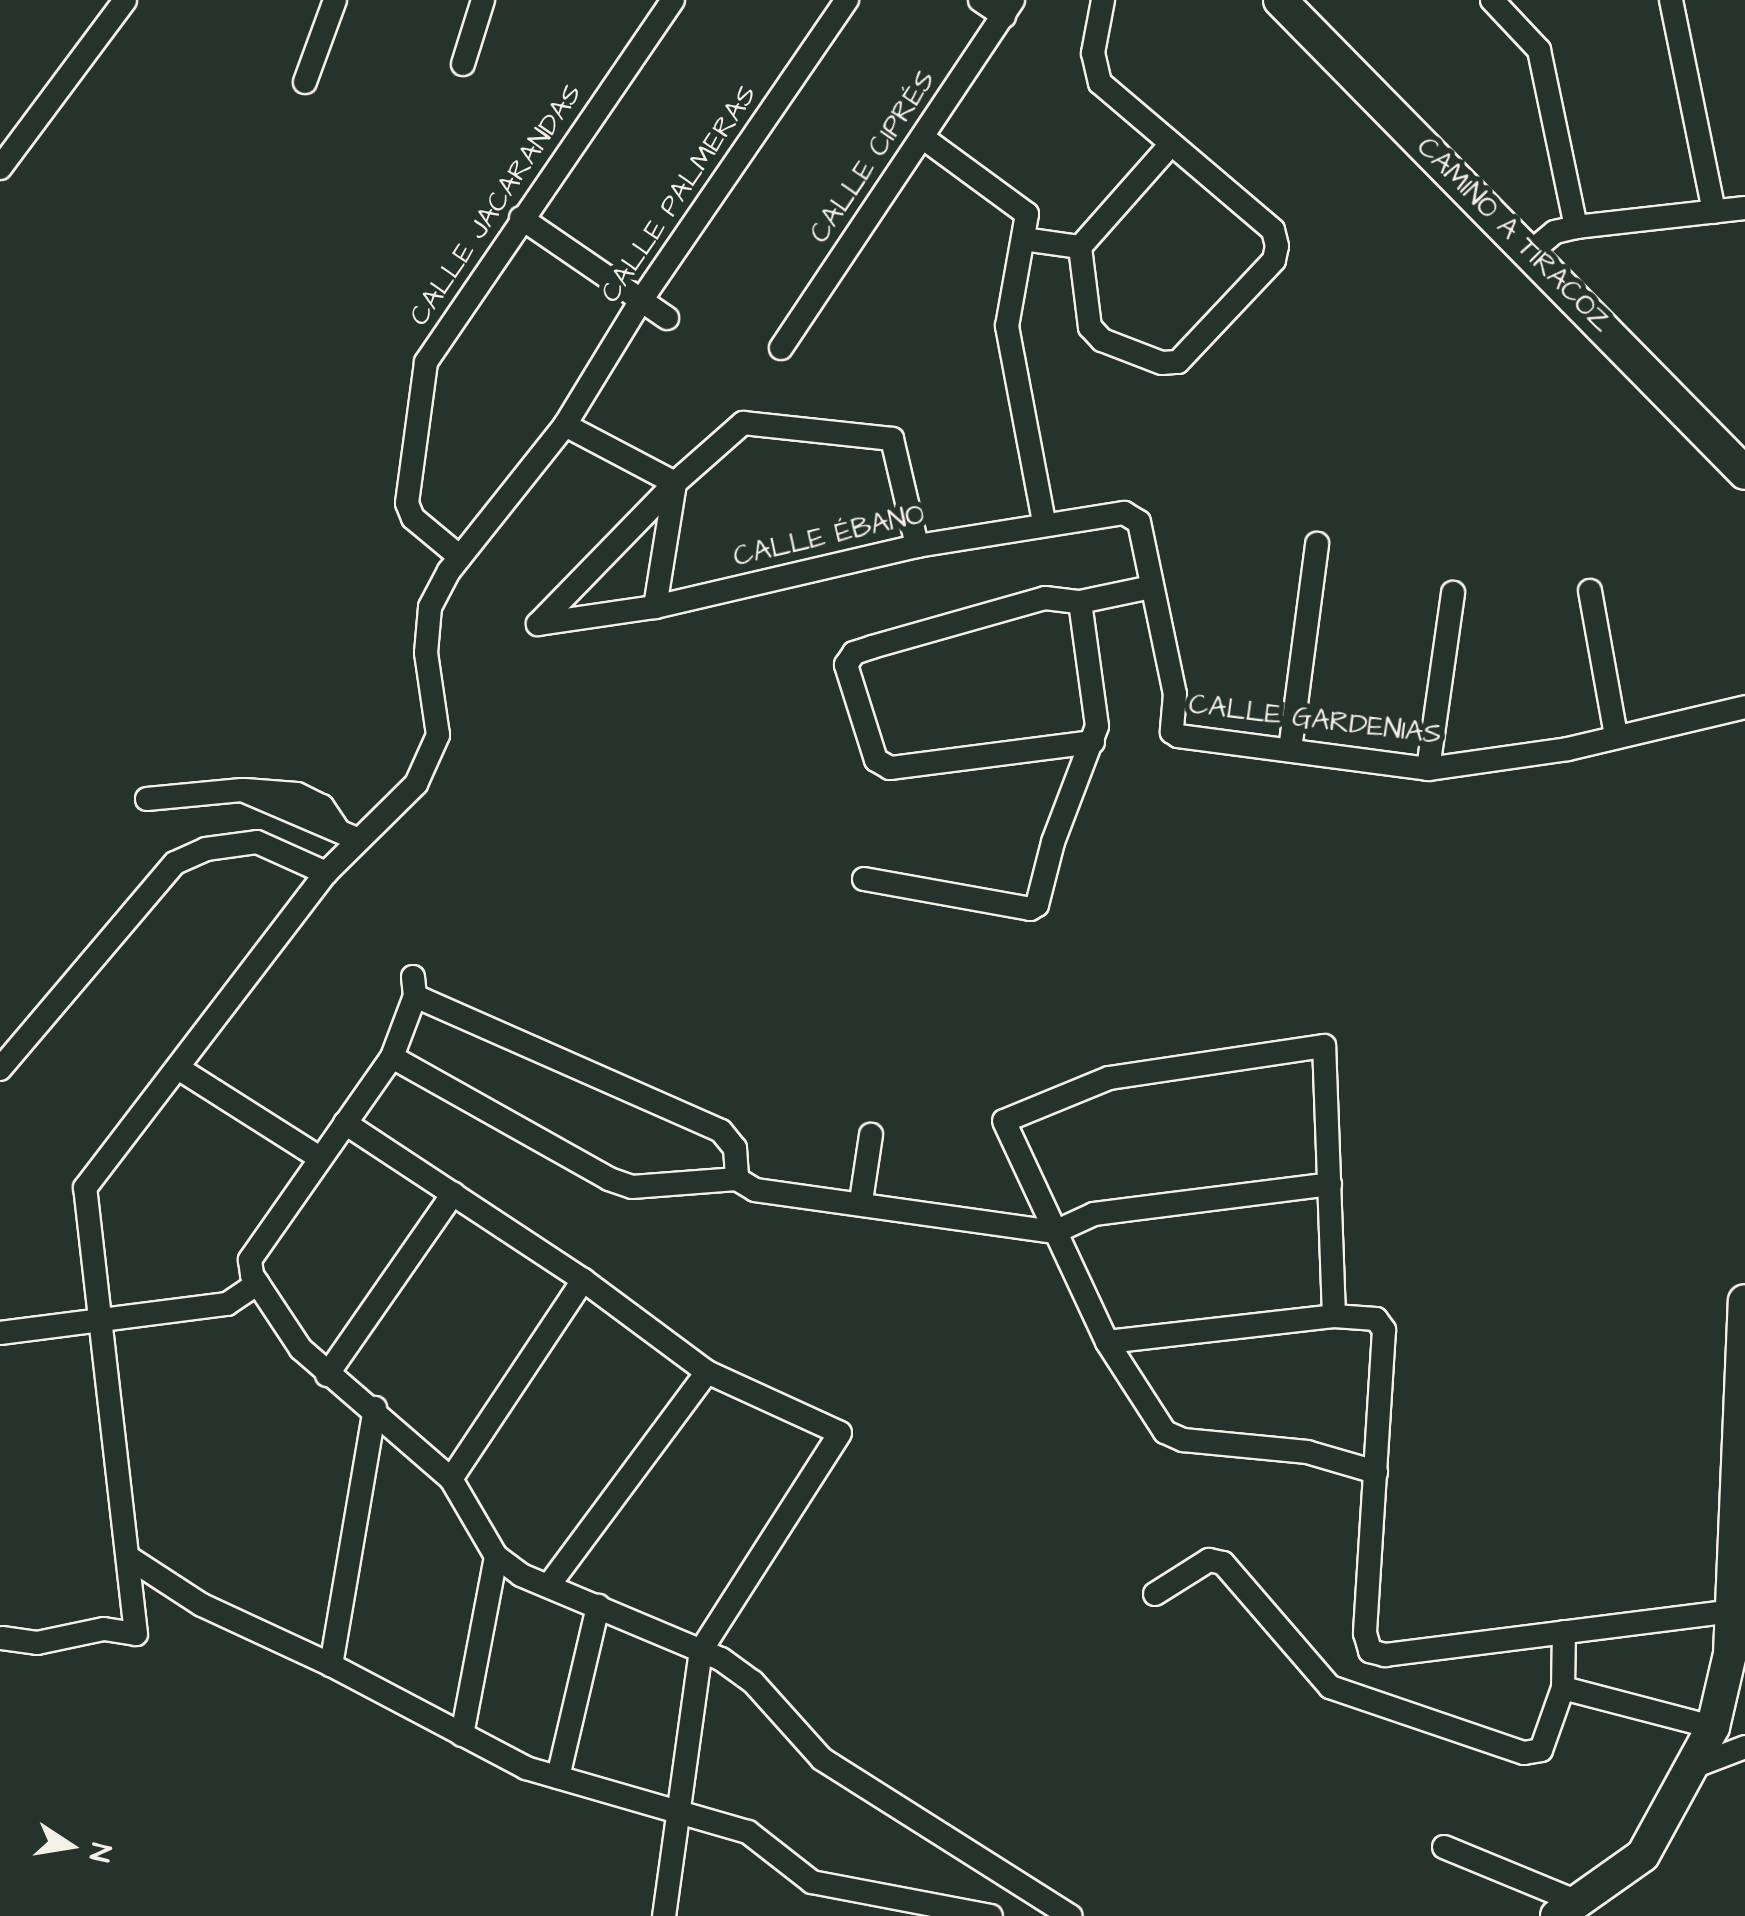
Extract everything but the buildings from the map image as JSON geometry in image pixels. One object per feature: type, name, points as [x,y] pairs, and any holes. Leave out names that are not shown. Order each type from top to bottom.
[{"type":"street","points":[[0,168],[125,0]]},
{"type":"street","points":[[305,82],[335,0]]},
{"type":"street","points":[[463,64],[484,0]]},
{"type":"street","name":"CALLE JACARANDAS","points":[[460,557],[413,518],[407,503],[426,362],[673,0]]},
{"type":"street","name":"CALLE PALMERAS","points":[[1,1632],[37,1643],[104,1629],[136,1634],[86,1188],[326,873],[416,784],[438,736],[426,653],[430,607],[460,557],[566,425],[642,299],[848,0]]},
{"type":"street","points":[[980,0],[1008,8]]},
{"type":"street","points":[[1102,0],[1092,53],[1100,84],[1171,144],[1272,230],[1274,260],[1178,362],[1162,363],[1102,340],[1090,327],[1080,247],[1171,144]]},
{"type":"street","name":"CAMINO A TIRACOZ","points":[[1280,0],[1532,252],[1745,473]]},
{"type":"street","points":[[1492,0],[1539,50],[1576,226]]},
{"type":"street","points":[[1671,0],[1714,212]]},
{"type":"street","name":"CALLE CIPRÉS","points":[[781,348],[1008,8]]},
{"type":"street","points":[[922,138],[1019,202],[1027,214],[1007,326],[1044,522]]},
{"type":"street","points":[[1532,252],[1555,232],[1576,226],[1745,208]]},
{"type":"street","points":[[521,218],[667,318]]},
{"type":"street","points":[[1023,239],[1080,247]]},
{"type":"street","points":[[656,607],[675,483],[744,423],[892,439],[917,546]]},
{"type":"street","points":[[566,425],[675,483]]},
{"type":"street","name":"CALLE ÉBANO","points":[[675,483],[538,624],[656,607],[917,546],[1044,522],[1134,515],[1152,587]]},
{"type":"street","points":[[1290,750],[1318,544]]},
{"type":"street","points":[[1092,742],[881,765],[847,679],[850,658],[1045,598],[1080,602],[1152,587]]},
{"type":"street","name":"CALLE GARDENIAS","points":[[1152,587],[1175,694],[1172,732],[1428,769],[1480,766],[1745,707]]},
{"type":"street","points":[[1590,591],[1616,736]]},
{"type":"street","points":[[1428,769],[1453,593]]},
{"type":"street","points":[[864,879],[1030,910],[1042,896],[1053,842],[1097,726],[1080,602]]},
{"type":"street","points":[[147,799],[242,790],[359,840]]},
{"type":"street","points":[[0,1069],[175,863],[206,849],[257,842],[326,873]]},
{"type":"street","points":[[737,1179],[735,1148],[721,1131],[414,986],[392,1057],[250,1260],[258,1283],[302,1349],[451,1479],[496,1556],[549,1585],[702,1650],[753,1682],[822,1759],[1070,1916]]},
{"type":"street","points":[[1334,1316],[1324,1046],[1109,1078],[1004,1121],[1107,1342],[1165,1432],[1183,1440],[1307,1452],[1376,1472]]},
{"type":"street","points":[[392,1057],[609,1179],[632,1187],[737,1179],[755,1190],[861,1201],[1055,1232],[1094,1214],[1330,1184]]},
{"type":"street","points":[[178,1068],[320,1158]]},
{"type":"street","points":[[345,1123],[583,1280],[708,1372],[840,1434],[702,1650],[664,1916]]},
{"type":"street","points":[[861,1201],[871,1135]]},
{"type":"street","points":[[328,1375],[453,1194]]},
{"type":"street","points":[[451,1479],[583,1280]]},
{"type":"street","points":[[0,1333],[227,1304],[258,1283]]},
{"type":"street","points":[[1444,1847],[1570,1910],[1643,1855],[1692,1767],[1713,1727],[1730,1654],[1745,1301]]},
{"type":"street","points":[[1107,1342],[1364,1314],[1384,1330],[1365,1633],[1370,1651],[1385,1655],[1731,1611]]},
{"type":"street","points":[[549,1585],[708,1372]]},
{"type":"street","points":[[331,1665],[374,1408]]},
{"type":"street","points":[[462,1735],[496,1556]]},
{"type":"street","points":[[128,1557],[202,1605],[331,1665],[462,1735],[558,1777],[680,1809],[748,1832],[812,1882],[991,1916]]},
{"type":"street","points":[[1155,1594],[1209,1560],[1222,1562],[1330,1687],[1524,1753],[1541,1750],[1563,1688],[1564,1632]]},
{"type":"street","points":[[558,1777],[598,1606]]},
{"type":"street","points":[[1563,1688],[1713,1727]]},
{"type":"street","points":[[1692,1767],[1745,1747]]}]
